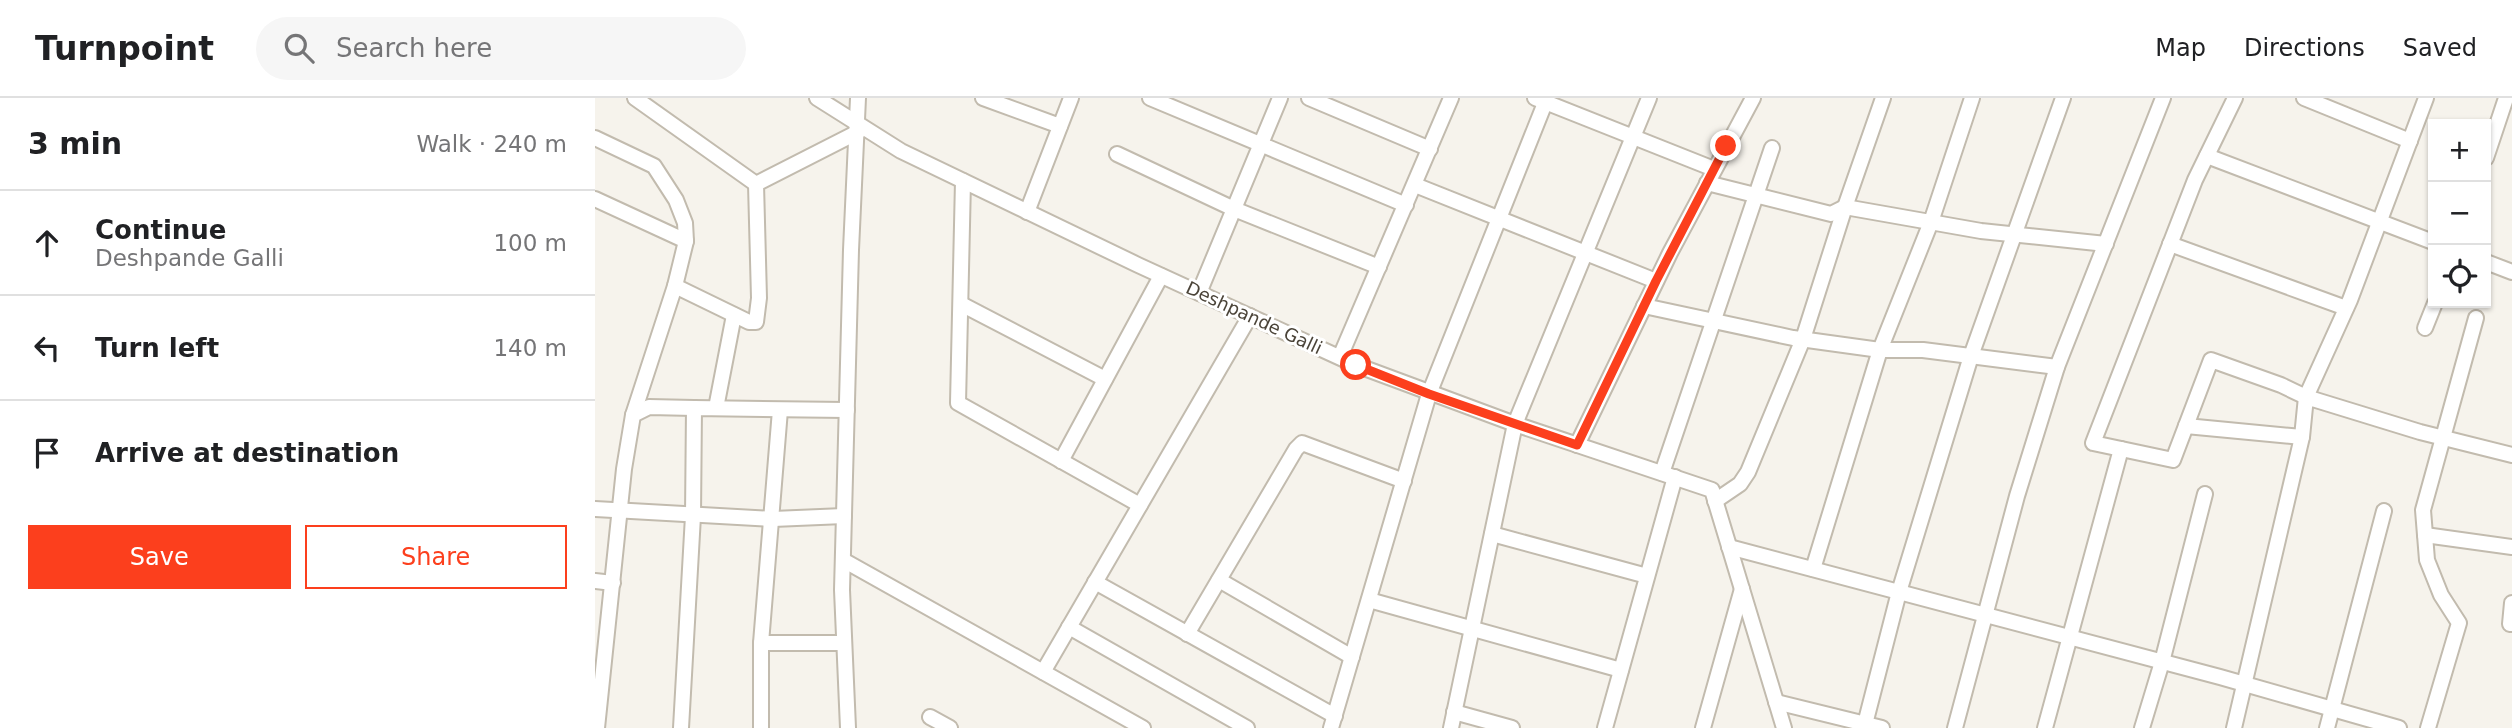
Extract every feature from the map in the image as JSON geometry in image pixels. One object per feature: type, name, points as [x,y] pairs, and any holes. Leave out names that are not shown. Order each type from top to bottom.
[{"type":"street","points":[[635,98],[756,184]]},
{"type":"street","name":"Deshpande Galli","points":[[817,98],[858,128],[901,151],[1161,276],[1340,358],[1429,394],[1668,475],[1714,496]]},
{"type":"street","points":[[851,726],[843,560],[858,98]]},
{"type":"street","points":[[1027,212],[1072,98]]},
{"type":"street","points":[[1150,98],[1406,205]]},
{"type":"street","points":[[1199,293],[1280,98]]},
{"type":"street","points":[[1309,98],[1430,149]]},
{"type":"street","points":[[1340,358],[1450,98]]},
{"type":"street","points":[[1451,728],[1515,424],[1649,98]]},
{"type":"street","points":[[1577,445],[1656,281],[1753,98]]},
{"type":"street","points":[[1784,728],[1714,496],[1740,484],[1748,472],[1803,339],[1883,98]]},
{"type":"street","points":[[1813,569],[1880,350],[1931,222],[1972,98]]},
{"type":"street","points":[[1864,726],[1899,592],[1971,356],[2063,98]]},
{"type":"street","points":[[1955,728],[2017,496],[2057,367],[2163,98]]},
{"type":"street","points":[[2235,98],[2170,244],[2093,443],[2173,460],[2211,360],[2281,385],[2306,397],[2441,438],[2512,455]]},
{"type":"street","points":[[2304,98],[2410,141]]},
{"type":"street","points":[[2234,728],[2302,438],[2306,397],[2346,308],[2426,98]]},
{"type":"street","points":[[1095,582],[1188,634],[1333,722],[1429,394],[1499,220],[1543,99],[1714,169]]},
{"type":"street","points":[[993,100],[1060,126]]},
{"type":"street","points":[[2491,146],[2507,107]]},
{"type":"street","points":[[756,184],[858,128]]},
{"type":"street","points":[[595,138],[654,166],[676,200],[685,223],[686,241],[675,286],[633,415],[613,583],[599,672],[597,728]]},
{"type":"street","points":[[1605,728],[1647,576],[1668,475],[1713,321],[1772,148]]},
{"type":"street","points":[[1117,153],[1234,209],[1379,267]]},
{"type":"street","points":[[2207,156],[2428,240]]},
{"type":"street","points":[[964,181],[958,403],[1140,505]]},
{"type":"street","points":[[1707,183],[1831,214],[1845,207],[2014,234],[2106,244]]},
{"type":"street","points":[[675,286],[753,323],[758,319],[756,184]]},
{"type":"street","points":[[1415,185],[1656,281]]},
{"type":"street","points":[[595,199],[686,241]]},
{"type":"street","points":[[2170,244],[2346,308]]},
{"type":"street","points":[[2491,264],[2512,272]]},
{"type":"street","points":[[1061,461],[1161,276]]},
{"type":"street","points":[[961,303],[1105,380]]},
{"type":"street","points":[[1644,306],[1803,339],[1880,350],[1923,350],[2057,367]]},
{"type":"street","points":[[2425,328],[2433,308]]},
{"type":"street","points":[[716,408],[734,315]]},
{"type":"street","points":[[1043,672],[1250,316]]},
{"type":"street","points":[[2428,728],[2459,623],[2441,595],[2427,560],[2423,510],[2476,318]]},
{"type":"street","points":[[633,415],[649,407],[847,410]]},
{"type":"street","points":[[681,728],[693,516],[694,408]]},
{"type":"street","points":[[761,728],[761,643],[780,410]]},
{"type":"street","points":[[2186,426],[2302,438]]},
{"type":"street","points":[[1188,634],[1302,443],[1403,481]]},
{"type":"street","points":[[2046,728],[2121,449]]},
{"type":"street","points":[[2141,728],[2162,662],[2205,494]]},
{"type":"street","points":[[595,509],[773,519],[844,516]]},
{"type":"street","points":[[2327,728],[2384,511]]},
{"type":"street","points":[[1492,534],[1647,576]]},
{"type":"street","points":[[2425,535],[2512,547]]},
{"type":"street","points":[[1729,547],[2399,728]]},
{"type":"street","points":[[843,560],[1143,728]]},
{"type":"street","points":[[1219,580],[1352,657]]},
{"type":"street","points":[[595,581],[613,583]]},
{"type":"street","points":[[1703,728],[1742,589]]},
{"type":"street","points":[[1369,600],[1622,670]]},
{"type":"street","points":[[2512,603],[2512,624]]},
{"type":"street","points":[[1069,627],[1247,728]]},
{"type":"street","points":[[761,643],[845,643]]},
{"type":"street","points":[[1776,702],[1864,726],[1882,728]]},
{"type":"street","points":[[1454,712],[1512,728]]},
{"type":"street","points":[[930,717],[950,728]]},
{"type":"route","points":[[1356,365],[1429,394],[1577,445],[1656,281],[1726,146]]}]
